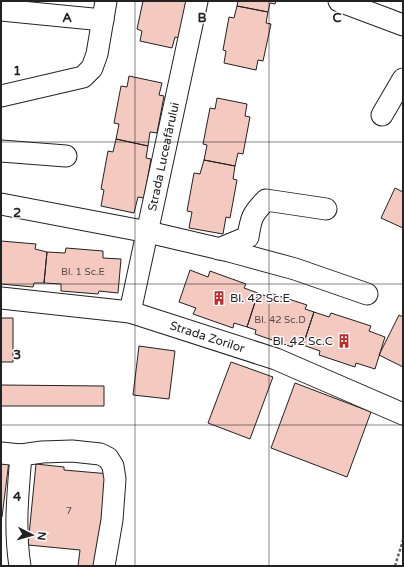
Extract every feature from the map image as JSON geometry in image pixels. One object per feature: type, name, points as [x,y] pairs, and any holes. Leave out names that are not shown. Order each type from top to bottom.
[{"type":"street","name":"Strada Luceafărului","points":[[130,312],[197,1]]},
{"type":"street","points":[[339,1],[403,25]]},
{"type":"street","points":[[1,10],[105,10],[97,54],[92,68],[83,78],[1,96]]},
{"type":"street","points":[[382,115],[403,79]]},
{"type":"street","points":[[1,151],[66,156]]},
{"type":"street","points":[[219,249],[248,237],[251,219],[257,209],[266,200],[326,209]]},
{"type":"street","points":[[1,204],[148,232],[219,249],[295,269],[367,294]]},
{"type":"street","name":"Strada Zorilor","points":[[1,298],[130,312],[276,359],[403,414]]},
{"type":"street","points":[[20,566],[11,454],[72,451],[100,454],[108,458],[113,466],[114,479],[112,520],[104,566]]},
{"type":"path","points":[[395,566],[403,540]]},
{"type":"building","points":[[143,1],[188,1],[180,38],[175,37],[172,48],[140,41],[142,31],[137,29]]},
{"type":"building","points":[[238,1],[276,1],[275,4],[270,3],[268,12],[237,6]]},
{"type":"building","points":[[237,6],[268,12],[266,23],[271,24],[263,61],[258,60],[256,70],[224,63],[226,51],[223,50],[229,17],[234,18]]},
{"type":"building","points":[[129,76],[162,83],[159,95],[164,96],[157,133],[150,132],[148,146],[116,139],[119,124],[114,123],[121,86],[127,87]]},
{"type":"building","points":[[217,98],[247,104],[245,116],[250,117],[243,154],[238,153],[235,166],[204,160],[207,145],[203,144],[210,108],[215,109]]},
{"type":"building","points":[[116,139],[148,146],[146,158],[151,159],[144,198],[138,197],[134,213],[101,206],[104,190],[101,189],[108,151],[113,152]]},
{"type":"building","points":[[204,160],[235,166],[233,179],[237,180],[230,218],[226,217],[223,234],[189,228],[192,212],[187,211],[194,173],[200,174]]},
{"type":"building","points":[[395,188],[403,192],[403,228],[381,218]]},
{"type":"building","points":[[1,241],[36,244],[35,249],[47,252],[44,283],[34,283],[33,287],[1,284]]},
{"type":"building","name":"Bl. 1 Sc.E","points":[[66,248],[103,251],[103,258],[121,259],[118,293],[99,291],[98,294],[61,291],[61,284],[44,283],[47,252],[65,253]]},
{"type":"building","name":"Bl. 42 Sc.E","points":[[190,270],[208,277],[210,271],[246,284],[244,288],[258,293],[247,327],[234,323],[233,328],[193,314],[196,308],[179,302]]},
{"type":"building","name":"Bl. 42 Sc.D","points":[[258,293],[268,297],[270,293],[307,305],[305,309],[314,312],[303,345],[293,342],[292,347],[255,334],[256,330],[247,327]]},
{"type":"building","name":"Bl. 42 Sc.C","points":[[314,312],[329,317],[331,313],[371,326],[369,331],[385,337],[375,369],[356,363],[355,367],[319,355],[320,351],[303,345]]},
{"type":"building","points":[[399,315],[403,317],[403,367],[379,355]]},
{"type":"building","points":[[1,318],[13,318],[13,362],[1,362]]},
{"type":"building","points":[[139,346],[175,351],[169,399],[133,395]]},
{"type":"building","points":[[231,362],[273,377],[250,439],[208,423]]},
{"type":"building","points":[[295,383],[371,412],[347,477],[271,448]]},
{"type":"building","points":[[1,385],[104,386],[104,406],[1,406]]},
{"type":"building","points":[[1,460],[9,461],[2,517],[1,516]]},
{"type":"building","points":[[36,464],[64,467],[64,470],[110,474],[101,566],[78,566],[80,550],[28,545]]},
{"type":"place","name":"Bl. 42 Sc.E","points":[[219,298]]},
{"type":"place","name":"Bl. 42 Sc.C","points":[[344,341]]}]
